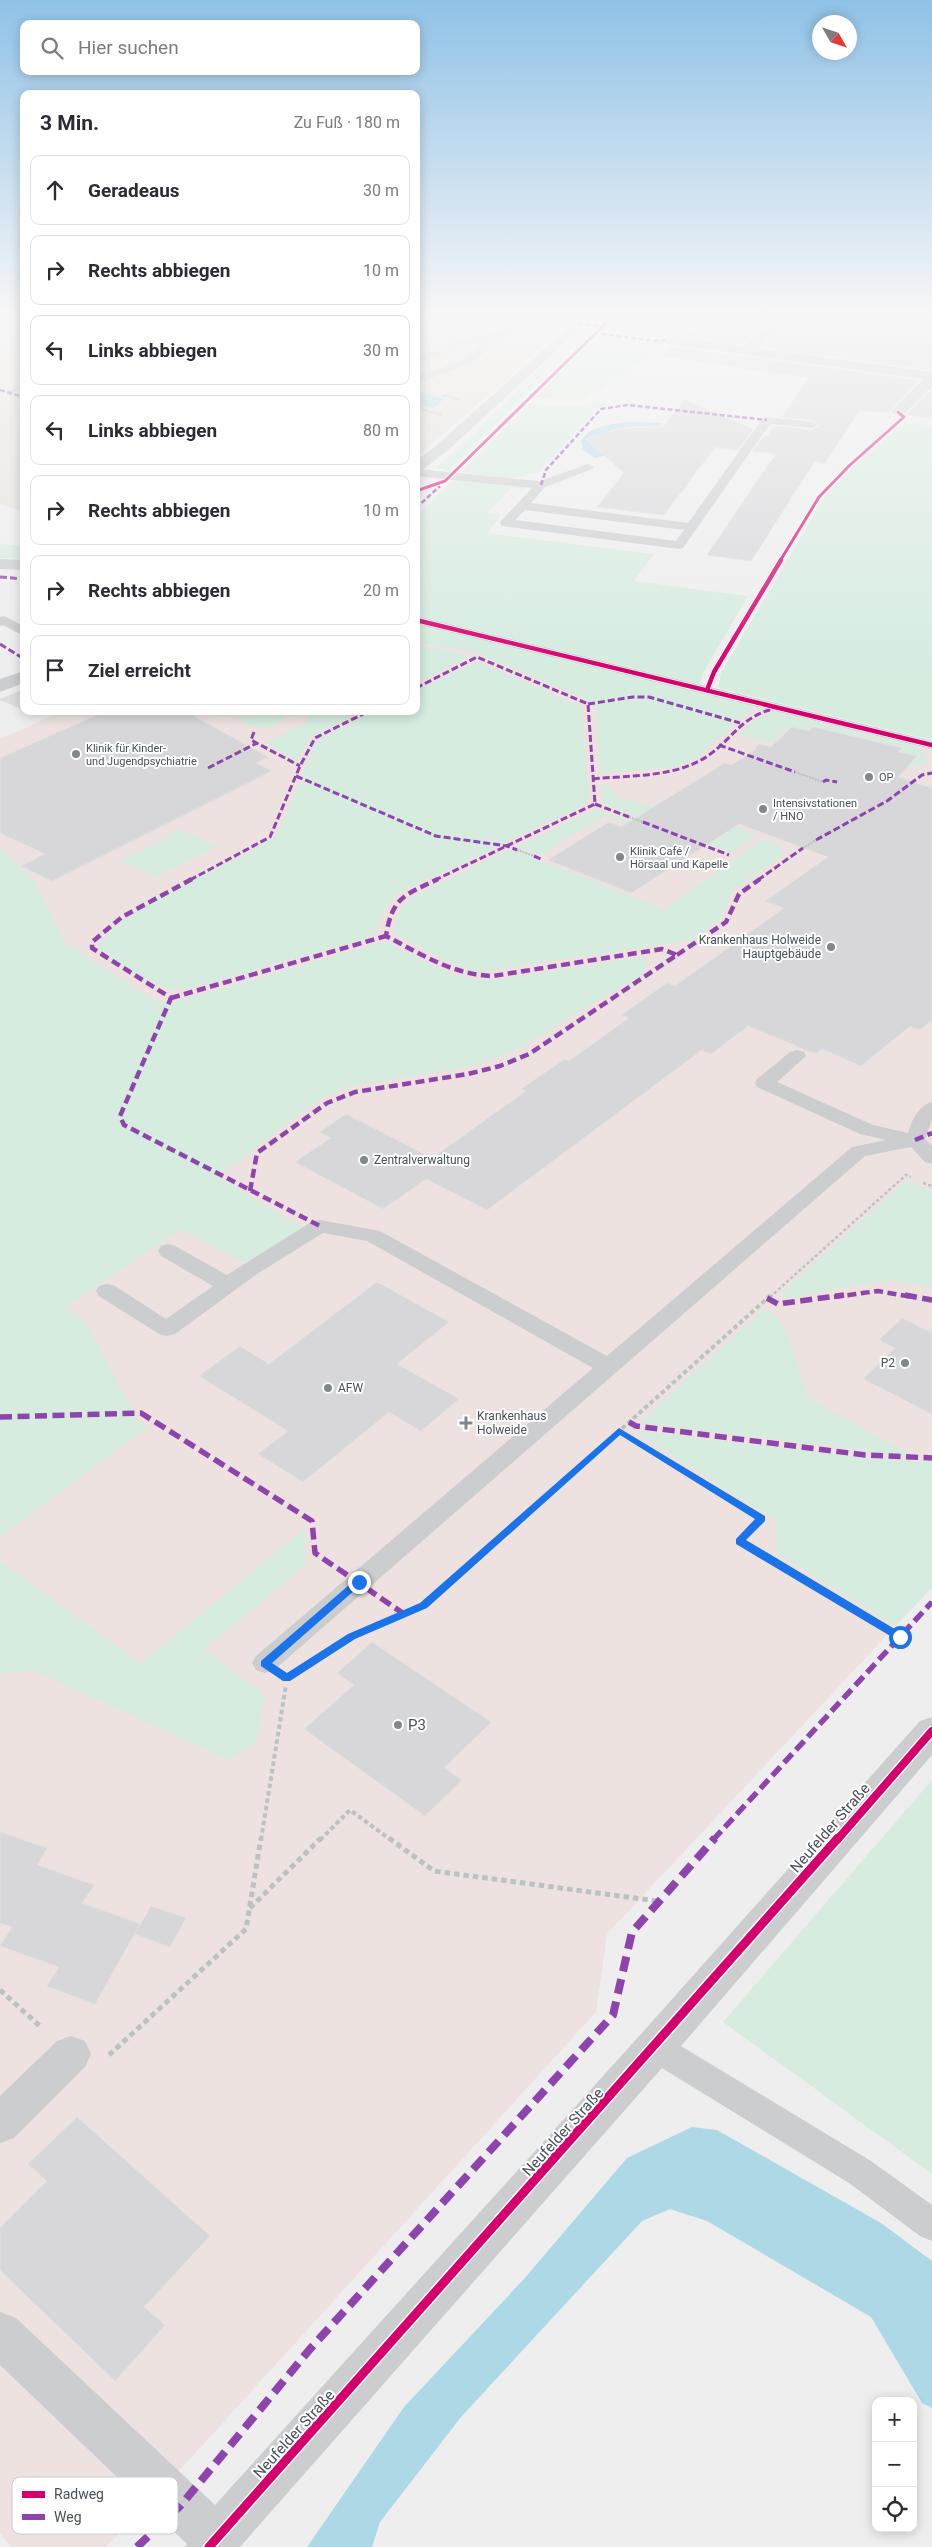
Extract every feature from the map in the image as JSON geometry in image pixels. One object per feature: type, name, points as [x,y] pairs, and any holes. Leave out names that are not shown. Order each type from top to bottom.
[{"type":"main road","points":[[420,465],[456,435]]},
{"type":"main road","points":[[0,564],[20,565]]},
{"type":"street","points":[[0,686],[20,678]]},
{"type":"street","name":"Neufelder Straße","points":[[178,2509],[213,2543],[656,2047],[932,1730]]},
{"type":"street","points":[[0,2124],[71,2054]]},
{"type":"street","name":"Neufelder Straße","points":[[0,2334],[146,2477]]},
{"type":"lane","points":[[541,485],[506,523],[679,545],[757,435]]},
{"type":"lane","points":[[420,472],[541,485],[588,467]]},
{"type":"lane","points":[[522,506],[692,527]]},
{"type":"lane","points":[[0,622],[4,620],[20,630]]},
{"type":"lane","points":[[420,621],[932,745]]},
{"type":"lane","points":[[797,1056],[764,1083],[867,1130],[915,1140],[932,1158]]},
{"type":"lane","points":[[915,1140],[922,1120],[932,1108]]},
{"type":"lane","points":[[265,1664],[859,1151],[915,1140]]},
{"type":"lane","points":[[107,1291],[167,1329],[228,1285],[320,1226],[373,1236],[609,1367]]},
{"type":"lane","points":[[168,1251],[228,1285]]},
{"type":"lane","points":[[656,2047],[860,2172],[932,2225]]},
{"type":"path","points":[[795,772],[823,782]]},
{"type":"path","points":[[629,817],[643,822]]},
{"type":"path","points":[[803,848],[816,840]]},
{"type":"path","points":[[517,850],[534,856]]},
{"type":"path","points":[[319,1657],[352,1636],[424,1606],[906,1175],[932,1186]]},
{"type":"path","points":[[619,1431],[761,1519],[740,1541],[900,1637]]},
{"type":"path","points":[[0,1990],[71,2054],[99,2064],[246,1929],[287,1678],[265,1664]]},
{"type":"path","points":[[249,1909],[350,1810],[434,1871],[658,1901]]},
{"type":"shaded area","points":[[0,435],[20,435],[20,511],[0,504]]},
{"type":"shaded area","points":[[420,435],[442,435],[420,454]]},
{"type":"shaded area","name":"Krankenhaus Holweide","points":[[420,623],[932,747],[932,1587],[607,1934],[596,2012],[173,2477],[12,2477],[12,2534],[120,2534],[105,2547],[11,2547],[0,2533],[0,739],[54,715],[420,715]]},
{"type":"shaded area","points":[[20,691],[20,708],[0,700]]},
{"type":"green space","points":[[473,435],[485,435],[448,471],[436,467]]},
{"type":"green space","points":[[498,435],[573,435],[540,472],[511,478],[461,472]]},
{"type":"green space","points":[[890,435],[932,435],[932,740],[718,688],[721,673],[824,497],[855,465]]},
{"type":"green space","points":[[456,477],[527,487],[525,489],[511,488],[487,513],[501,515],[487,533],[654,554],[634,581],[748,596],[703,673],[700,684],[420,617],[420,513]]},
{"type":"green space","points":[[0,544],[20,546],[20,559],[0,558]]},
{"type":"green space","points":[[420,625],[746,703],[756,707],[737,721],[697,758],[674,767],[600,774],[597,708],[582,697],[476,653],[420,642]]},
{"type":"green space","points":[[420,646],[449,651],[467,657],[420,682]]},
{"type":"green space","points":[[477,662],[581,706],[589,797],[587,802],[581,807],[396,894],[382,913],[374,933],[367,938],[187,989],[175,989],[151,982],[98,949],[105,936],[147,905],[273,838],[300,784],[305,781],[303,772],[314,745],[321,738],[365,715],[420,715],[420,688]]},
{"type":"green space","points":[[776,712],[912,745],[923,751],[927,763],[906,769],[918,756],[900,752],[903,747],[813,726],[808,730],[790,726],[772,743],[737,735],[757,718]]},
{"type":"green space","points":[[239,715],[286,716],[276,724],[262,727],[248,725],[238,718]]},
{"type":"green space","points":[[308,715],[355,715],[309,738],[298,762],[265,743],[305,723]]},
{"type":"green space","points":[[601,783],[610,787],[617,797],[642,804],[681,807],[756,835],[733,851],[728,852],[610,807],[603,803]]},
{"type":"green space","points":[[596,809],[641,824],[637,827],[605,815],[540,855],[515,847]]},
{"type":"green space","points":[[181,830],[217,846],[156,877],[120,861]]},
{"type":"green space","points":[[764,839],[780,845],[783,855],[733,890],[720,920],[692,940],[477,972],[464,969],[394,934],[397,915],[410,898],[510,849],[664,909]]},
{"type":"green space","points":[[0,848],[34,881],[65,943],[158,1003],[179,1001],[385,941],[438,968],[480,980],[495,980],[647,956],[644,973],[519,1048],[493,1059],[463,1068],[350,1086],[319,1099],[217,1177],[305,1229],[246,1264],[181,1229],[65,1308],[85,1321],[138,1421],[146,1428],[0,1537]]},
{"type":"green space","points":[[907,1180],[932,1191],[932,1289],[899,1281],[842,1287],[790,1299],[780,1294]]},
{"type":"green space","points":[[764,1309],[776,1316],[785,1328],[808,1398],[910,1454],[907,1456],[639,1423]]},
{"type":"green space","points":[[632,1430],[866,1458],[932,1462],[932,1587],[896,1626],[777,1554],[775,1520]]},
{"type":"green space","points":[[304,1529],[306,1565],[204,1649],[264,1696],[256,1743],[229,1760],[32,1670],[0,1674],[0,1561],[141,1664]]},
{"type":"green space","points":[[932,1780],[932,2174],[723,2022]]},
{"type":"water","points":[[605,435],[594,446],[601,453],[610,452],[613,454],[595,458],[583,450],[581,441],[585,436]]},
{"type":"water","points":[[692,2127],[717,2130],[881,2223],[932,2261],[932,2408],[922,2403],[871,2317],[707,2221],[670,2209],[642,2221],[461,2417],[380,2522],[372,2547],[307,2547],[404,2407],[524,2279],[627,2158]]},
{"type":"building","points":[[600,435],[749,435],[738,450],[715,447],[664,515],[597,507],[624,473],[586,439]]},
{"type":"building","points":[[765,435],[843,435],[825,463],[815,461],[751,561],[707,555],[776,454],[753,451]]},
{"type":"building","points":[[97,715],[192,715],[268,757],[256,763],[272,771],[52,881],[21,866],[45,854],[0,833],[0,758]]},
{"type":"building","points":[[792,727],[809,731],[813,727],[902,748],[898,752],[917,756],[898,777],[932,788],[932,1020],[920,1030],[910,1026],[861,1066],[822,1049],[816,1054],[748,1026],[711,1054],[702,1050],[487,1210],[426,1179],[383,1209],[295,1162],[331,1138],[320,1132],[346,1114],[432,1158],[526,1091],[521,1089],[565,1059],[569,1061],[629,1018],[621,1015],[667,983],[675,986],[784,908],[765,901],[828,857],[739,824],[631,893],[548,860],[609,822],[621,827],[725,763],[731,765],[754,751],[759,744],[771,747]]},
{"type":"building","name":"AFW","points":[[377,1282],[449,1322],[397,1364],[459,1399],[421,1431],[389,1412],[303,1482],[258,1454],[288,1431],[199,1376],[240,1346],[269,1364]]},
{"type":"building","name":"P2","points":[[902,1318],[932,1333],[932,1414],[863,1379],[895,1348],[879,1340]]},
{"type":"building","name":"P3","points":[[372,1642],[491,1722],[444,1768],[462,1780],[425,1816],[304,1729],[354,1685],[337,1673]]},
{"type":"building","points":[[0,1832],[47,1848],[37,1865],[94,1885],[82,1903],[140,1924],[95,2004],[47,1986],[59,1967],[0,1946],[12,1927],[0,1923]]},
{"type":"building","points":[[151,1906],[186,1918],[170,1947],[135,1934]]},
{"type":"building","points":[[77,2117],[210,2236],[144,2307],[165,2325],[115,2381],[0,2270],[0,2228],[47,2181],[28,2164]]},
{"type":"marked path","points":[[541,485],[546,470],[578,435]]},
{"type":"marked path","points":[[420,504],[440,486]]},
{"type":"marked path","points":[[0,577],[20,579]]},
{"type":"marked path","points":[[0,644],[20,656]]},
{"type":"marked path","points":[[250,1191],[257,1153],[327,1103],[355,1092],[468,1074],[500,1066],[529,1054],[677,955],[662,949],[493,976],[479,976],[451,969],[386,936],[389,915],[403,896],[595,804],[588,704],[477,657],[420,686]]},
{"type":"marked path","points":[[588,704],[633,697],[649,697],[740,723]]},
{"type":"marked path","points":[[593,779],[647,774],[687,766],[709,755],[750,717],[773,709]]},
{"type":"marked path","points":[[320,1226],[124,1125],[120,1116],[171,998],[92,948],[92,942],[122,917],[270,837],[300,766],[315,738],[361,715]]},
{"type":"marked path","points":[[254,732],[251,740],[300,766]]},
{"type":"marked path","points":[[208,768],[257,743]]},
{"type":"marked path","points":[[719,745],[795,772]]},
{"type":"marked path","points":[[816,840],[887,801],[922,775],[932,773]]},
{"type":"marked path","points":[[296,776],[436,836],[507,846],[517,850]]},
{"type":"marked path","points":[[823,782],[826,780],[837,782]]},
{"type":"marked path","points":[[595,804],[629,817]]},
{"type":"marked path","points":[[643,822],[729,855]]},
{"type":"marked path","points":[[677,955],[726,922],[739,894],[803,848]]},
{"type":"marked path","points":[[534,856],[541,859]]},
{"type":"marked path","points":[[171,998],[386,936]]},
{"type":"marked path","points":[[915,1140],[932,1133]]},
{"type":"marked path","points":[[767,1298],[778,1304],[878,1291],[932,1300]]},
{"type":"marked path","points":[[0,1417],[141,1413],[312,1521],[315,1553],[404,1614]]},
{"type":"marked path","points":[[629,1422],[636,1426],[865,1455],[932,1458]]},
{"type":"marked path","points":[[178,2508],[310,2349],[613,2015],[632,1932],[657,1901],[932,1602]]},
{"type":"marked path","points":[[137,2547],[151,2534]]},
{"type":"cycle path","points":[[420,490],[445,481],[492,435]]},
{"type":"cycle path","points":[[707,690],[714,672],[819,497],[850,465],[884,435]]},
{"type":"cycle path","points":[[420,621],[932,745]]},
{"type":"cycle path","points":[[209,2547],[655,2047],[932,1731]]},
{"type":"place","name":"Klinik für Kinder- und Jugendpsychiatrie","points":[[76,754]]},
{"type":"place","name":"OP","points":[[869,777]]},
{"type":"place","name":"Intensivstationen / HNO","points":[[763,809]]},
{"type":"place","name":"Klinik Café / Hörsaal und Kapelle","points":[[620,857]]},
{"type":"place","name":"Krankenhaus Holweide Hauptgebäude","points":[[831,947]]},
{"type":"place","name":"Zentralverwaltung","points":[[364,1160]]},
{"type":"place","name":"P2","points":[[905,1363]]},
{"type":"place","name":"AFW","points":[[328,1388]]},
{"type":"place","name":"Krankenhaus Holweide","points":[[466,1423]]},
{"type":"place","name":"P3","points":[[398,1725]]},
{"type":"route","points":[[359,1582],[265,1664],[287,1678],[352,1636],[424,1606],[619,1431],[761,1519],[740,1541],[900,1637]]}]
